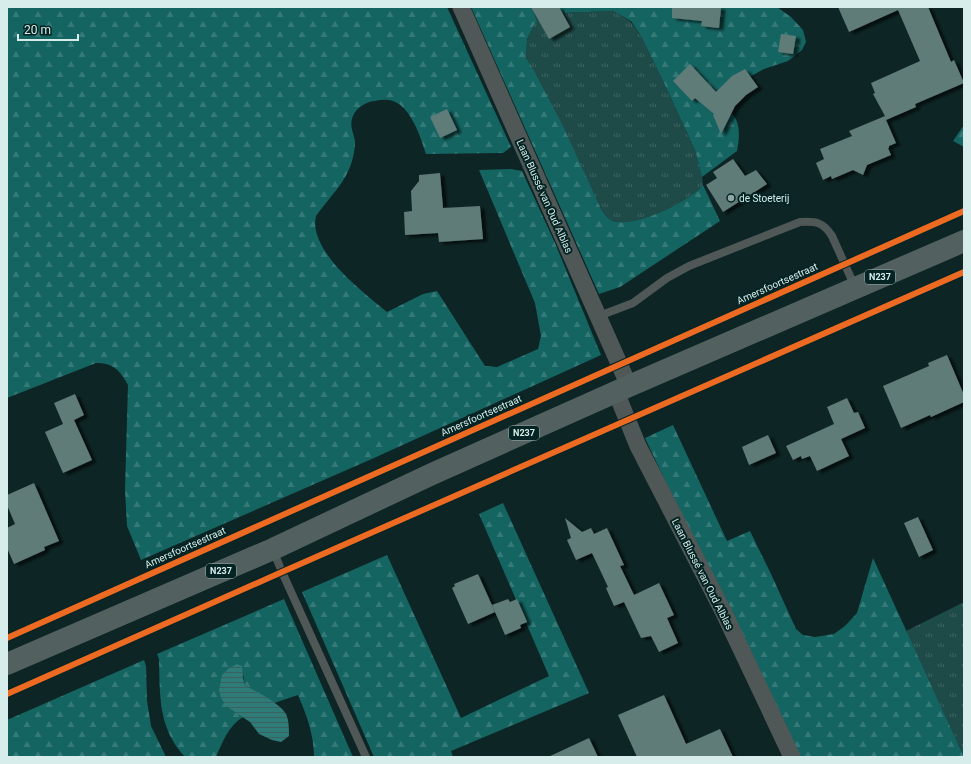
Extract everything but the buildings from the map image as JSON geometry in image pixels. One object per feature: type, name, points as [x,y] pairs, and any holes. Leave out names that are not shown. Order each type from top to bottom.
[{"type":"main road","name":"N237","points":[[7,664],[273,549],[426,477],[622,389],[964,241]]},
{"type":"street","name":"Laan Blussé van Oud Alblas","points":[[461,7],[599,316],[622,389],[636,441],[724,613],[792,757]]},
{"type":"lane","points":[[599,316],[633,303],[667,278],[689,266],[800,222],[811,221],[821,224],[828,229],[856,288]]},
{"type":"lane","points":[[273,549],[366,757]]},
{"type":"green space","points":[[7,7],[447,7],[511,147],[503,153],[426,154],[410,116],[399,104],[386,100],[372,101],[365,104],[354,113],[351,124],[355,145],[350,166],[341,184],[316,216],[316,229],[320,243],[340,270],[387,312],[423,294],[437,291],[485,366],[497,367],[538,349],[541,336],[535,303],[479,170],[511,169],[522,171],[555,243],[601,355],[374,458],[141,560],[127,526],[125,490],[128,385],[119,371],[107,364],[96,363],[7,398]]},
{"type":"green space","points":[[471,7],[541,7],[533,11],[537,22],[533,26],[527,40],[526,58],[562,124],[601,209],[608,217],[617,222],[626,222],[650,216],[687,198],[703,185],[720,221],[620,287],[599,294]]},
{"type":"green space","points":[[541,7],[561,13],[613,11],[630,21],[641,36],[695,150],[703,185],[696,192],[663,211],[638,220],[617,222],[609,219],[601,209],[526,58],[527,41],[533,25],[532,11]]},
{"type":"green space","points":[[558,7],[777,7],[791,17],[803,30],[806,42],[802,50],[788,61],[764,69],[742,81],[721,107],[733,115],[738,124],[739,134],[737,151],[702,177],[695,150],[641,36],[631,21],[613,11],[561,13]]},
{"type":"green space","points":[[964,125],[964,147],[953,141]]},
{"type":"green space","points":[[673,425],[727,541],[750,531],[796,629],[803,635],[815,637],[834,634],[845,626],[857,613],[873,558],[964,757],[796,757],[645,438]]},
{"type":"green space","points":[[503,503],[589,693],[451,751],[453,757],[374,757],[302,592],[387,555],[461,718],[549,676],[479,514]]},
{"type":"green space","points":[[284,599],[353,757],[314,757],[313,741],[298,695],[274,703],[245,685],[243,674],[227,707],[243,717],[230,729],[223,740],[216,757],[185,757],[176,746],[165,723],[162,711],[159,659],[157,654]]},
{"type":"green space","points":[[964,602],[964,757],[906,631]]},
{"type":"green space","points":[[144,660],[146,666],[147,701],[151,726],[166,757],[7,757],[7,720]]},
{"type":"shaded area","points":[[237,664],[242,666],[245,685],[273,701],[286,714],[289,736],[281,742],[259,734],[250,722],[227,707],[221,698],[219,690],[222,675],[229,668]]},
{"type":"cycle path","name":"Amersfoortsestraat","points":[[7,638],[964,211]]},
{"type":"cycle path","points":[[7,694],[964,272]]},
{"type":"place","name":"de Stoeterij","points":[[731,198]]}]
